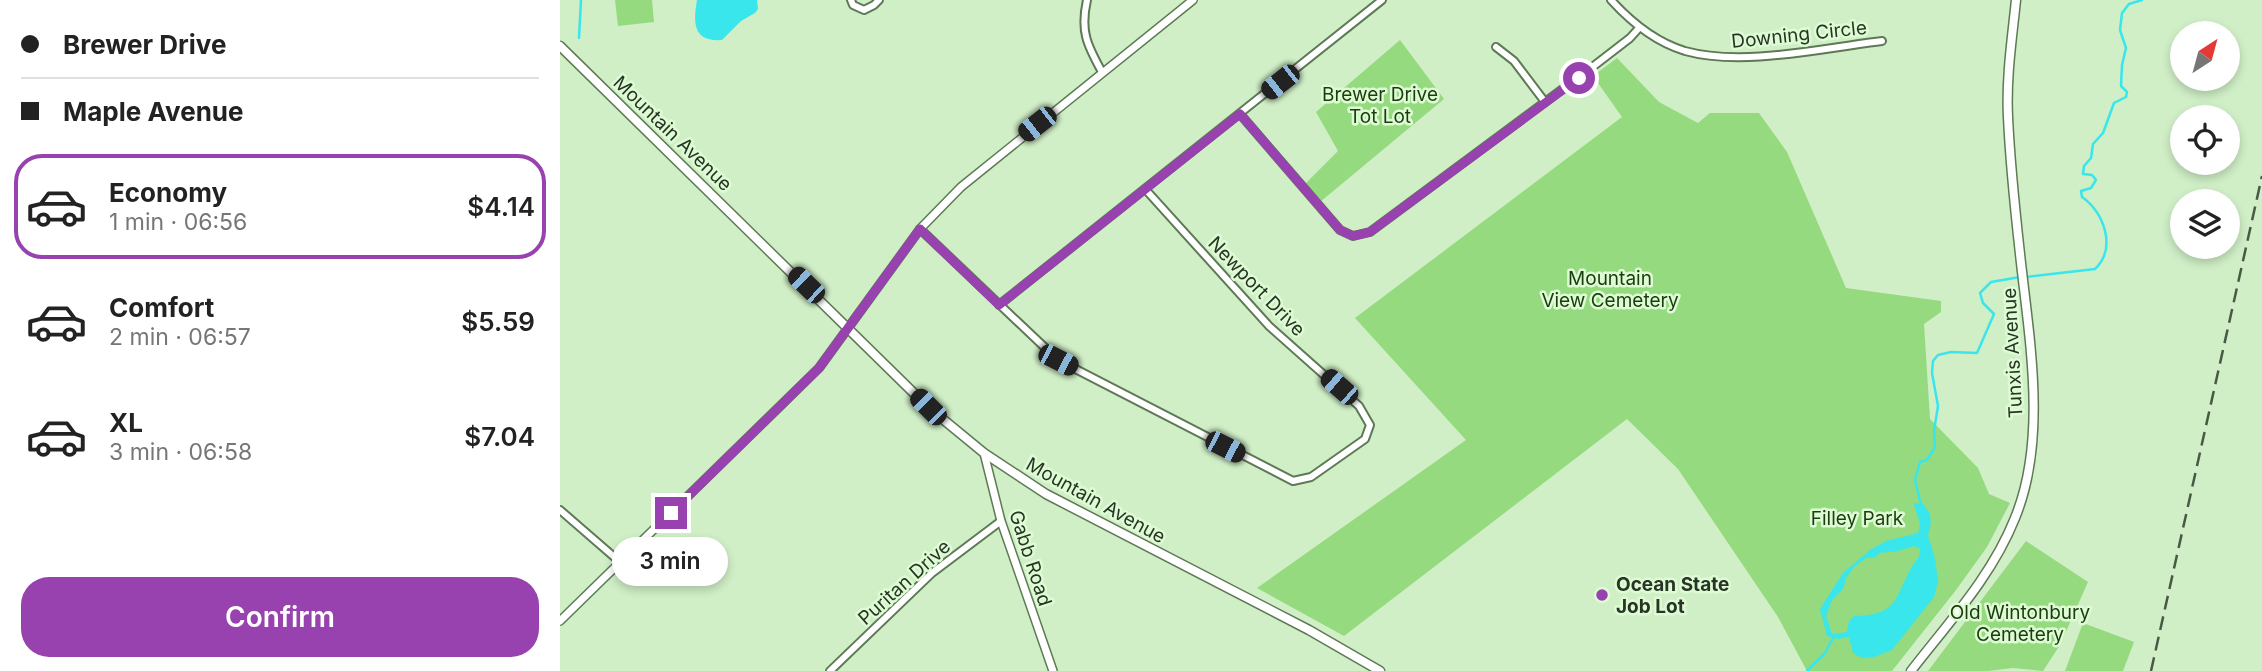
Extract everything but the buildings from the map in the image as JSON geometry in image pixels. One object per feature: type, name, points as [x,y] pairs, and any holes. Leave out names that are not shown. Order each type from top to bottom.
[{"type":"main road","name":"Tunxis Avenue","points":[[1911,671],[1992,566],[2016,516],[2026,485],[2031,455],[2031,361],[2008,115],[2009,68],[2016,0]]},
{"type":"main road","name":"Mountain Avenue","points":[[560,46],[849,326],[928,407],[984,453],[1046,494],[1309,630],[1380,671]]},
{"type":"street","points":[[851,0],[856,7],[864,10],[879,0]]},
{"type":"street","points":[[1087,0],[1083,27],[1102,72]]},
{"type":"street","points":[[560,621],[819,368],[920,229],[961,187],[1193,0]]},
{"type":"street","points":[[999,305],[1382,0]]},
{"type":"street","name":"Downing Circle","points":[[1611,0],[1639,28],[1685,51],[1723,57],[1747,58],[1882,41]]},
{"type":"street","points":[[1240,114],[1340,230],[1353,236],[1370,232],[1630,38],[1639,28]]},
{"type":"street","points":[[1496,47],[1514,61],[1545,102]]},
{"type":"street","name":"Newport Drive","points":[[920,229],[1058,360],[1293,481],[1311,477],[1365,439],[1370,425],[1359,406],[1269,326],[1146,190]]},
{"type":"street","name":"Gabb Road","points":[[984,453],[1001,521],[1053,671]]},
{"type":"street","points":[[560,510],[620,562]]},
{"type":"street","name":"Puritan Drive","points":[[831,671],[932,573],[1001,521]]},
{"type":"green space","points":[[615,0],[652,0],[654,22],[618,26]]},
{"type":"green space","name":"Brewer Drive Tot Lot","points":[[1400,40],[1444,99],[1320,202],[1305,184],[1338,151],[1316,112]]},
{"type":"green space","points":[[1617,58],[1659,102],[1698,123],[1710,113],[1759,113],[1787,152],[1846,288],[1941,301],[1941,312],[1924,324],[1930,419],[1978,468],[1989,494],[2010,503],[1987,547],[1892,671],[1807,671],[1778,617],[1678,469],[1627,419],[1344,636],[1257,588],[1466,440],[1355,318],[1622,117],[1593,76]]},
{"type":"green space","name":"Old Wintonbury Cemetery","points":[[2026,541],[2088,582],[2060,645],[2043,671],[2013,668],[1988,671],[1928,671]]},
{"type":"green space","points":[[2083,623],[2134,642],[2123,671],[2065,671]]},
{"type":"water","points":[[697,0],[757,0],[758,9],[722,40],[712,40],[705,38],[697,29]]},
{"type":"water","points":[[1914,504],[1923,504],[1929,512],[1931,522],[1928,535],[1938,581],[1934,597],[1892,650],[1874,657],[1862,658],[1853,653],[1849,637],[1838,639],[1827,636],[1820,609],[1843,573],[1870,550],[1886,541],[1918,533],[1920,524]],"holes":[[[1914,546],[1920,549],[1919,557],[1892,604],[1879,613],[1854,616],[1849,621],[1847,632],[1832,634],[1826,616],[1832,600],[1843,589],[1846,578],[1854,567],[1879,553]]]},
{"type":"waterway","points":[[579,38],[581,0]]},
{"type":"waterway","points":[[2026,277],[2095,269],[2102,260],[2106,241],[2102,221],[2082,197],[2081,191],[2091,188],[2096,180],[2092,175],[2083,174],[2084,166],[2091,158],[2093,144],[2103,133],[2114,103],[2126,97],[2127,92],[2121,86],[2126,48],[2120,30],[2122,13],[2129,4],[2142,0]]},
{"type":"waterway","points":[[1921,505],[1915,480],[1920,462],[1927,460],[1935,447],[1934,431],[1938,406],[1932,373],[1933,361],[1938,355],[1951,352],[1977,353],[1994,314],[1983,303],[1980,293],[1991,282],[2020,277]]},
{"type":"waterway","points":[[1807,671],[1825,653],[1833,638]]},
{"type":"railway","points":[[2151,671],[2262,176]]},
{"type":"place","name":"Ocean State Job Lot","points":[[1602,595]]},
{"type":"route","points":[[671,513],[819,368],[920,229],[999,305],[1240,114],[1340,230],[1353,236],[1370,232],[1579,78]]},
{"type":"park label","name":"Mountain View Cemetery","points":[[1610,289]]},
{"type":"park label","name":"Filley Park","points":[[1857,518]]}]
